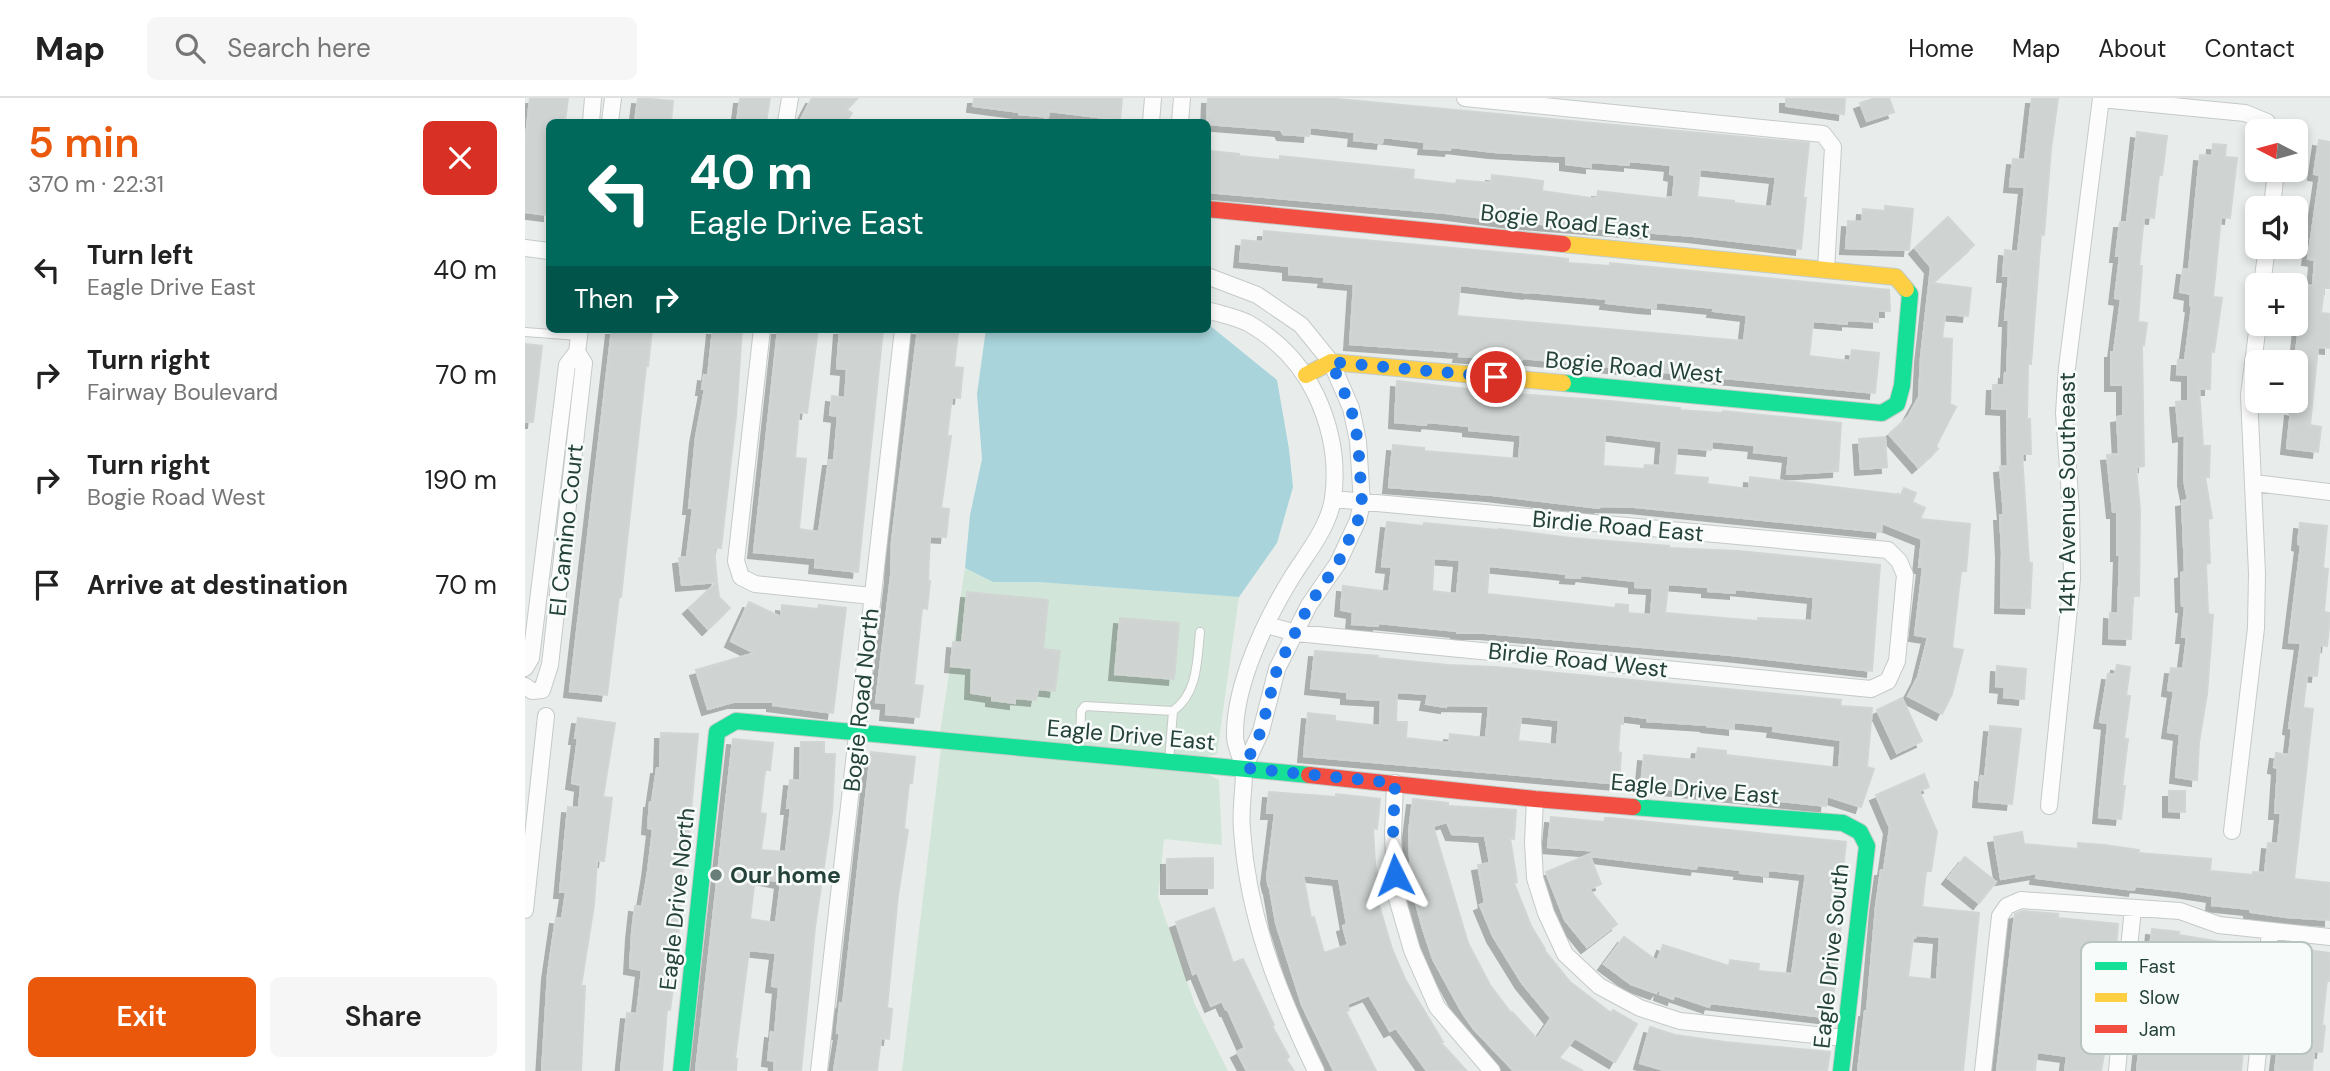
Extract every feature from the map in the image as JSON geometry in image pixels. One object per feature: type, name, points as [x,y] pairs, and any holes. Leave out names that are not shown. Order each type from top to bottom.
[{"type":"street","points":[[591,119],[593,98]]},
{"type":"street","points":[[610,119],[613,98]]},
{"type":"street","points":[[786,119],[790,98]]},
{"type":"street","points":[[1151,119],[1153,98]]},
{"type":"street","points":[[1180,119],[1182,98]]},
{"type":"street","points":[[1465,98],[1823,134],[1833,147],[1826,270]]},
{"type":"street","points":[[2101,98],[2245,113],[2260,119]]},
{"type":"street","name":"14th Avenue Southeast","points":[[2049,806],[2072,579],[2071,510],[2064,413],[2067,368],[2101,98]]},
{"type":"street","name":"Bogie Road East","points":[[1211,209],[1896,277],[1910,294],[1902,386]]},
{"type":"street","points":[[525,248],[546,251]]},
{"type":"street","points":[[1211,277],[1258,295],[1301,325],[1331,362],[1351,408],[1358,441],[1362,503],[1358,520],[1338,563],[1309,605],[1277,669],[1261,731],[1244,768]]},
{"type":"street","points":[[1211,311],[1246,322],[1286,351],[1306,375],[1325,414],[1334,449],[1333,499],[1324,527],[1290,580],[1251,662],[1240,699],[1235,737],[1244,768],[1241,827],[1250,897],[1269,963],[1316,1071]]},
{"type":"street","points":[[762,333],[736,561],[741,578],[755,584],[872,596]]},
{"type":"street","name":"Bogie Road North","points":[[819,1071],[903,333]]},
{"type":"street","points":[[2232,831],[2256,628],[2257,573],[2249,395],[2256,336]]},
{"type":"street","name":"El Camino Court","points":[[525,668],[531,658],[567,365],[578,339]]},
{"type":"street","name":"El Camino Court","points":[[525,686],[532,691],[542,691],[550,665],[584,363],[578,339]]},
{"type":"street","points":[[1306,375],[1331,362]]},
{"type":"street","name":"Bogie Road West","points":[[1331,362],[1882,413],[1897,404],[1902,386]]},
{"type":"street","points":[[2253,483],[2330,492]]},
{"type":"street","name":"Birdie Road East","points":[[1333,499],[1888,550],[1899,561],[1905,575],[1897,661],[1888,681]]},
{"type":"street","name":"Birdie Road West","points":[[1267,625],[1296,633],[1871,689],[1888,681]]},
{"type":"street","points":[[525,910],[532,797],[547,716]]},
{"type":"street","name":"Eagle Drive East","points":[[717,732],[736,721],[1244,768],[1535,799],[1843,823],[1860,831],[1867,846]]},
{"type":"street","name":"Eagle Drive North","points":[[681,1071],[717,732]]},
{"type":"street","points":[[1395,783],[1393,835],[1396,895],[1412,950],[1437,1007],[1492,1071]]},
{"type":"street","points":[[1535,799],[1535,877],[1546,913],[1566,954],[1599,986],[1640,1007],[1681,1021],[1845,1038]]},
{"type":"street","name":"Eagle Drive South","points":[[1841,1071],[1867,846]]},
{"type":"street","points":[[1983,1071],[2000,916],[2007,906],[2021,900],[2180,911],[2219,925],[2330,937]]},
{"type":"street","points":[[2130,942],[2133,908]]},
{"type":"street","points":[[2269,942],[2270,931]]},
{"type":"lane","points":[[525,332],[578,339]]},
{"type":"lane","points":[[1079,753],[1081,710],[1085,706],[1173,711],[1179,707],[1194,684],[1200,632]]},
{"type":"lane","points":[[1169,762],[1173,711]]},
{"type":"green space","points":[[965,568],[993,582],[1038,582],[1239,597],[1217,754],[1204,757],[940,733]]},
{"type":"green space","points":[[941,749],[1207,774],[1219,780],[1222,845],[1164,839],[1158,897],[1195,1005],[1228,1071],[902,1071]]},
{"type":"water","points":[[1211,326],[1277,380],[1293,487],[1277,543],[1239,597],[1038,582],[993,582],[965,568],[970,515],[982,459],[977,394],[985,333],[1211,333]]},
{"type":"building","points":[[530,98],[568,98],[565,119],[546,119],[546,215],[525,212],[525,147]]},
{"type":"building","points":[[638,98],[673,101],[671,119],[635,119]]},
{"type":"building","points":[[740,98],[770,98],[766,119],[737,119]]},
{"type":"building","points":[[812,98],[858,98],[846,109],[852,113],[848,119],[801,119]]},
{"type":"building","points":[[974,98],[1122,98],[1120,119],[1049,111],[1048,117],[973,106]]},
{"type":"building","points":[[1208,98],[1327,98],[1809,143],[1801,249],[1693,236],[1514,222],[1445,213],[1211,192],[1211,151],[1280,160],[1280,156],[1414,170],[1413,179],[1456,184],[1457,180],[1491,183],[1492,175],[1519,178],[1543,181],[1542,191],[1597,199],[1598,191],[1668,199],[1673,197],[1675,175],[1670,174],[1671,165],[1629,161],[1629,165],[1591,162],[1591,167],[1566,164],[1566,156],[1451,147],[1450,150],[1424,148],[1425,142],[1383,137],[1382,143],[1354,140],[1355,132],[1310,127],[1309,136],[1283,134],[1281,130],[1211,124],[1211,119],[1207,119]],"holes":[[[1700,169],[1776,177],[1772,207],[1697,197]]]},
{"type":"building","points":[[1786,98],[1845,98],[1844,114],[1786,106]]},
{"type":"building","points":[[1875,98],[1889,98],[1894,112],[1867,121],[1860,103]]},
{"type":"building","points":[[2032,98],[2058,98],[2044,235],[2041,234],[2031,364],[2028,364],[2027,419],[2030,419],[2031,454],[2022,454],[2029,563],[2032,563],[2030,608],[2001,607],[2000,515],[2004,515],[2000,467],[2008,466],[2007,409],[1992,408],[1993,385],[2004,385],[2005,373],[2007,374],[2009,320],[2005,320],[2009,276],[2003,276],[2005,250],[2018,252],[2025,187],[2010,186],[2013,159],[2025,160]]},
{"type":"building","points":[[2137,132],[2167,136],[2154,218],[2144,217],[2139,266],[2142,266],[2138,322],[2147,323],[2142,345],[2144,466],[2136,467],[2140,510],[2139,596],[2133,596],[2131,639],[2109,638],[2110,613],[2118,614],[2120,555],[2117,555],[2117,512],[2113,512],[2107,455],[2119,454],[2117,417],[2123,416],[2123,385],[2111,385],[2111,352],[2114,352],[2121,299],[2115,298],[2120,256],[2116,256],[2120,222],[2127,222]]},
{"type":"building","points":[[2319,140],[2330,142],[2330,288],[2324,288],[2321,313],[2330,314],[2330,348],[2318,347],[2310,425],[2321,427],[2318,452],[2287,448],[2291,413],[2308,413],[2308,350],[2296,350],[2298,336],[2308,336],[2308,286],[2313,286],[2315,260],[2308,259],[2320,175],[2314,174]]},
{"type":"building","points":[[2213,144],[2226,145],[2225,157],[2237,158],[2230,218],[2221,217],[2213,297],[2222,298],[2214,352],[2211,351],[2210,389],[2199,389],[2203,446],[2210,446],[2209,477],[2205,477],[2212,518],[2208,519],[2210,563],[2206,564],[2208,614],[2213,615],[2197,780],[2176,777],[2180,734],[2168,732],[2174,691],[2168,690],[2171,668],[2183,669],[2187,637],[2182,637],[2185,606],[2182,606],[2181,573],[2185,572],[2182,501],[2188,500],[2184,480],[2185,435],[2179,436],[2176,402],[2188,401],[2188,375],[2177,374],[2178,360],[2185,360],[2192,306],[2191,294],[2180,292],[2183,269],[2189,270],[2200,155],[2212,156]]},
{"type":"building","points":[[1885,206],[1913,209],[1909,250],[1846,248],[1848,221],[1862,222],[1863,209],[1885,211]]},
{"type":"building","points":[[1948,217],[1974,245],[1932,283],[1971,288],[1968,316],[1945,314],[1942,338],[1952,339],[1950,404],[1956,407],[1936,446],[1938,449],[1918,467],[1889,434],[1908,417],[1919,397],[1931,267],[1915,248]]},
{"type":"building","points":[[1264,231],[1541,256],[1568,259],[1568,263],[1610,266],[1610,263],[1889,290],[1890,311],[1878,311],[1878,322],[1847,320],[1847,324],[1813,321],[1809,356],[1850,361],[1852,350],[1879,353],[1875,393],[1522,358],[1459,356],[1460,352],[1350,344],[1354,284],[1324,281],[1325,277],[1289,274],[1289,266],[1240,261],[1242,240],[1263,242]],"holes":[[[1460,285],[1607,299],[1606,303],[1656,308],[1656,302],[1714,308],[1713,311],[1747,315],[1744,341],[1457,316]]]},
{"type":"building","points":[[612,333],[652,333],[607,695],[570,691]]},
{"type":"building","points":[[713,333],[742,333],[736,416],[721,548],[714,547],[717,582],[682,585],[679,558],[687,557],[693,508],[689,508],[696,437],[705,389],[702,389],[704,375],[708,376]]},
{"type":"building","points":[[778,333],[817,333],[807,413],[799,412],[795,458],[806,459],[799,529],[819,532],[829,460],[834,460],[838,416],[830,415],[832,396],[845,398],[847,369],[837,368],[840,333],[883,333],[858,572],[815,567],[816,558],[754,552]]},
{"type":"building","points":[[918,333],[958,333],[954,367],[963,368],[960,398],[952,397],[947,436],[951,436],[941,508],[949,509],[946,537],[930,536],[927,609],[922,608],[914,685],[923,686],[919,717],[886,714],[887,703],[876,702],[891,576],[892,541]]},
{"type":"building","points":[[525,344],[542,346],[533,422],[525,422]]},
{"type":"building","points":[[1397,381],[1680,408],[1679,410],[1723,411],[1841,423],[1838,471],[1787,474],[1789,456],[1754,452],[1755,445],[1712,441],[1711,450],[1677,447],[1674,475],[1708,478],[1707,484],[1749,489],[1750,477],[1901,495],[1904,488],[1916,493],[1912,502],[1925,508],[1920,519],[1970,524],[1966,571],[1961,571],[1952,648],[1963,650],[1952,694],[1942,714],[1908,696],[1918,677],[1928,637],[1915,635],[1923,567],[1919,567],[1922,539],[1882,523],[1881,532],[1635,507],[1599,508],[1492,495],[1389,487],[1393,445],[1424,448],[1424,451],[1519,459],[1521,435],[1469,430],[1469,426],[1395,422]],"holes":[[[1605,434],[1662,441],[1660,466],[1645,465],[1644,469],[1603,466]]]},
{"type":"building","points":[[1885,437],[1887,467],[1861,469],[1859,439]]},
{"type":"building","points":[[1387,522],[1499,529],[1669,548],[1738,551],[1880,565],[1872,671],[1731,655],[1485,633],[1457,633],[1378,623],[1378,626],[1352,624],[1353,612],[1341,610],[1343,586],[1389,592],[1392,567],[1382,566]],"holes":[[[1434,558],[1460,560],[1457,594],[1432,591]],[[1489,566],[1567,574],[1566,577],[1580,578],[1581,575],[1635,581],[1635,587],[1653,588],[1651,615],[1628,613],[1628,605],[1616,604],[1615,608],[1487,594]],[[1668,584],[1708,587],[1708,591],[1735,593],[1735,589],[1814,597],[1812,621],[1758,618],[1758,621],[1665,613]]]},
{"type":"building","points":[[2300,523],[2327,526],[2323,568],[2328,569],[2324,612],[2330,613],[2330,616],[2327,646],[2320,645],[2317,676],[2307,675],[2303,708],[2313,709],[2294,879],[2330,883],[2330,920],[2286,917],[2250,912],[2250,909],[2212,905],[2213,896],[2036,878],[2037,873],[2001,879],[1994,837],[2022,832],[2024,844],[2078,849],[2078,843],[2104,845],[2139,850],[2138,853],[2211,859],[2210,871],[2253,875],[2253,872],[2265,873],[2268,843],[2278,844],[2281,813],[2275,813],[2278,768],[2274,767],[2276,753],[2289,755],[2292,729],[2289,728],[2301,643],[2289,642],[2301,545],[2298,544]]},
{"type":"building","points":[[717,582],[719,597],[730,608],[708,629],[689,608]]},
{"type":"building","points":[[967,592],[1048,600],[1043,649],[1060,651],[1055,691],[1038,689],[1036,700],[1015,698],[1015,703],[992,700],[992,696],[971,693],[972,668],[951,666],[953,642],[962,643]]},
{"type":"building","points":[[749,602],[781,617],[782,605],[818,609],[819,605],[846,608],[833,713],[773,705],[773,702],[733,702],[708,709],[696,670],[755,653],[731,641]]},
{"type":"building","points":[[1120,618],[1179,623],[1174,679],[1115,674]]},
{"type":"building","points":[[1315,651],[1841,700],[1840,706],[1872,708],[1867,767],[1874,769],[1861,807],[1827,796],[1826,806],[1641,786],[1644,755],[1696,760],[1698,748],[1726,751],[1726,755],[1839,768],[1841,740],[1773,731],[1774,726],[1734,722],[1734,729],[1647,721],[1647,718],[1623,715],[1618,752],[1621,753],[1619,784],[1304,756],[1308,713],[1335,716],[1335,721],[1380,726],[1381,700],[1347,698],[1347,692],[1311,688]],"holes":[[[1397,692],[1428,694],[1426,704],[1446,707],[1489,706],[1486,738],[1450,734],[1449,743],[1406,738],[1407,722],[1396,722]],[[1521,716],[1559,720],[1557,745],[1518,741]]]},
{"type":"building","points":[[2117,665],[2130,667],[2126,696],[2130,696],[2124,739],[2128,739],[2121,819],[2099,817],[2108,723],[2100,722],[2108,674],[2115,675]]},
{"type":"building","points":[[1997,666],[2026,669],[2024,699],[2004,697],[2005,687],[1996,686]]},
{"type":"building","points":[[1902,698],[1922,741],[1897,753],[1877,710]]},
{"type":"building","points":[[578,718],[615,723],[603,797],[612,798],[604,861],[597,860],[594,905],[581,986],[585,986],[581,1071],[542,1071],[548,973],[556,918],[562,919],[566,892],[560,892],[568,807],[579,808],[581,785],[572,783]]},
{"type":"building","points":[[1990,726],[2021,729],[2012,804],[1979,801],[1981,776],[1985,777]]},
{"type":"building","points":[[661,733],[698,734],[682,876],[685,876],[675,973],[670,1010],[667,1009],[662,1071],[621,1071],[627,1013],[637,1014],[642,970],[630,968],[632,933],[635,906],[642,907],[648,871],[653,829],[648,828],[650,802],[657,768],[660,768]]},
{"type":"building","points":[[733,739],[773,743],[770,770],[765,770],[760,813],[766,814],[761,850],[786,852],[791,808],[787,808],[790,780],[800,781],[801,742],[824,742],[824,754],[835,754],[832,812],[815,927],[801,1071],[774,1071],[775,1061],[768,1060],[771,1032],[775,1033],[779,987],[772,986],[776,953],[749,950],[735,1059],[736,1071],[696,1071]],"holes":[[[755,877],[781,882],[776,923],[750,919]]]},
{"type":"building","points":[[871,752],[915,757],[912,783],[909,783],[904,829],[908,830],[898,895],[887,1008],[892,1009],[889,1039],[881,1038],[877,1071],[834,1071],[840,1033],[837,1033],[840,1003],[843,1004]]},
{"type":"building","points":[[1924,774],[1929,787],[1919,791],[1937,832],[1931,871],[1926,871],[1922,907],[1979,913],[1963,1071],[1858,1071],[1867,1011],[1876,906],[1890,828],[1876,795]],"holes":[[[1916,935],[1940,937],[1937,980],[1908,977],[1913,938]]]},
{"type":"building","points":[[2169,791],[2185,791],[2185,812],[2169,811]]},
{"type":"building","points":[[1269,792],[1336,797],[1336,794],[1380,799],[1377,829],[1373,828],[1375,864],[1382,901],[1378,902],[1392,949],[1405,979],[1443,1042],[1441,1043],[1467,1071],[1427,1071],[1396,1028],[1390,1031],[1369,995],[1347,1004],[1349,1010],[1346,1012],[1376,1071],[1334,1071],[1302,1005],[1276,923],[1270,889],[1277,887],[1269,887],[1267,878],[1275,813],[1267,813]],"holes":[[[1303,875],[1339,879],[1347,925],[1343,926],[1348,945],[1324,953],[1314,917],[1311,918]]]},
{"type":"building","points":[[1413,799],[1448,803],[1448,806],[1516,810],[1514,839],[1510,838],[1517,882],[1514,883],[1544,950],[1570,982],[1611,1013],[1613,1010],[1637,1024],[1615,1062],[1575,1038],[1559,1058],[1583,1071],[1514,1071],[1474,1029],[1433,959],[1423,929],[1411,885],[1409,832]],"holes":[[[1447,822],[1452,834],[1485,836],[1490,863],[1478,865],[1485,903],[1480,905],[1493,936],[1522,983],[1551,1018],[1537,1039],[1511,1013],[1490,985],[1468,943],[1433,826]]]},
{"type":"building","points":[[1551,817],[1604,822],[1605,818],[1611,818],[1846,842],[1840,896],[1844,897],[1831,1018],[1710,1003],[1709,1007],[1674,995],[1673,999],[1660,994],[1661,989],[1656,993],[1631,984],[1604,964],[1624,937],[1657,961],[1663,945],[1729,966],[1730,960],[1759,964],[1758,971],[1792,974],[1806,874],[1768,870],[1768,876],[1697,865],[1696,869],[1590,856],[1601,884],[1589,889],[1617,924],[1587,947],[1565,920],[1546,872],[1598,851],[1548,847]]},
{"type":"building","points":[[1965,857],[1996,882],[1979,903],[1948,878]]},
{"type":"building","points":[[1213,858],[1213,888],[1167,888],[1167,859]]},
{"type":"building","points":[[1214,908],[1233,963],[1243,959],[1274,1025],[1272,1026],[1289,1057],[1286,1059],[1294,1071],[1247,1071],[1237,1052],[1245,1048],[1228,1010],[1222,1001],[1211,1006],[1197,972],[1193,974],[1176,922]]},
{"type":"building","points":[[2023,911],[2058,914],[2058,918],[2118,924],[2116,942],[2081,942],[2081,1054],[2104,1054],[2101,1071],[2065,1071],[2067,1056],[2037,1052],[2035,1071],[1997,1071],[2015,914]]},
{"type":"building","points":[[2152,929],[2179,932],[2179,935],[2222,942],[2151,942]]},
{"type":"building","points":[[2312,950],[2330,953],[2330,981],[2327,980],[2322,1052],[2314,1051],[2312,1071],[2275,1071],[2277,1054],[2312,1054]]},
{"type":"building","points":[[1650,1027],[1675,1035],[1725,1042],[1830,1052],[1827,1071],[1667,1071],[1640,1063]]},
{"type":"building","points":[[2139,1054],[2243,1054],[2241,1071],[2137,1071]]},
{"type":"traffic: fast","points":[[1563,383],[1882,413],[1897,404],[1902,386],[1910,294],[1906,289]]},
{"type":"traffic: fast","points":[[681,1071],[717,732],[736,721],[1309,775]]},
{"type":"traffic: fast","points":[[1633,807],[1843,823],[1860,832],[1867,846],[1841,1071]]},
{"type":"traffic: slow","points":[[1563,244],[1896,277],[1906,289]]},
{"type":"traffic: slow","points":[[1306,375],[1331,362],[1563,383]]},
{"type":"traffic: jam","points":[[1211,209],[1563,244]]},
{"type":"traffic: jam","points":[[1309,775],[1633,807]]},
{"type":"place","name":"Our home","points":[[716,875]]},
{"type":"route","points":[[1395,875],[1395,783],[1244,768],[1261,731],[1277,669],[1309,605],[1338,563],[1358,520],[1362,503],[1358,441],[1351,408],[1331,362],[1496,377]]}]
